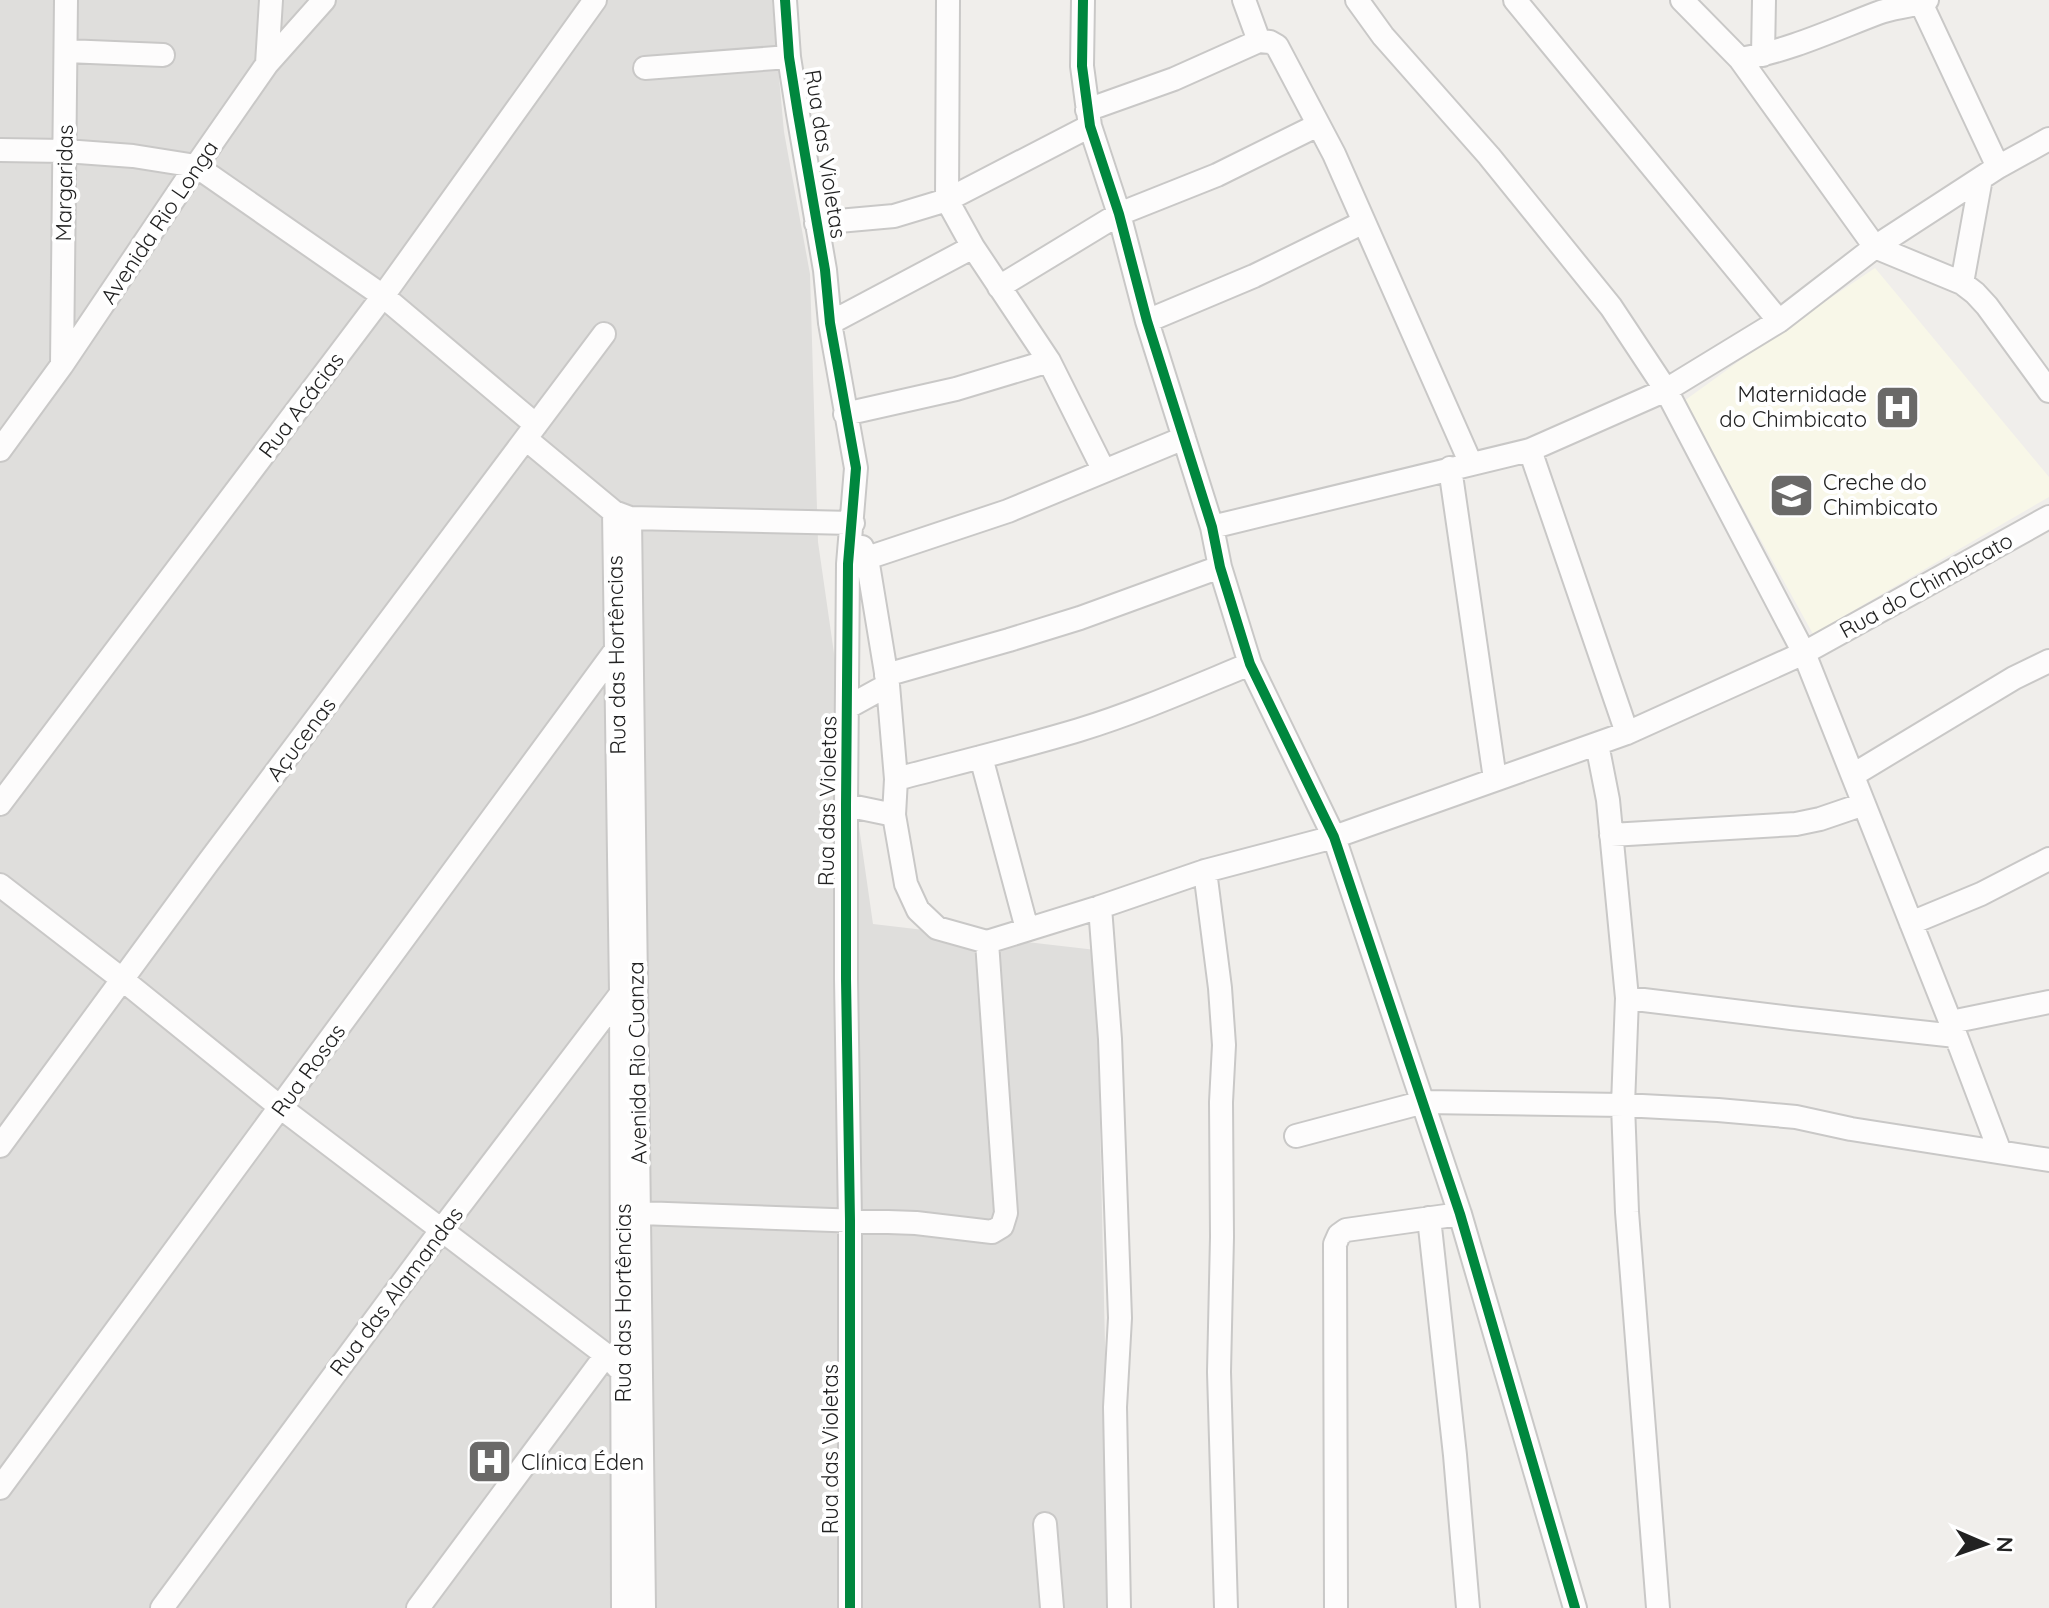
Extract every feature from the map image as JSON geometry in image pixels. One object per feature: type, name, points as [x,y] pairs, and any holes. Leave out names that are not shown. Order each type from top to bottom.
[{"type":"street","name":"Margaridas","points":[[62,365],[66,0]]},
{"type":"street","points":[[267,64],[271,0]]},
{"type":"street","name":"Avenida Rio Longa","points":[[0,450],[62,365],[267,64],[324,0]]},
{"type":"street","name":"Rua Acácias","points":[[0,804],[383,296],[595,0]]},
{"type":"street","name":"Rua das Violetas","points":[[785,0],[789,57],[856,468],[853,523]]},
{"type":"street","points":[[948,0],[947,200],[973,247],[1049,361],[1104,471]]},
{"type":"street","points":[[1083,0],[1082,66],[1089,118],[1119,214],[1147,321],[1212,527],[1220,567],[1250,664],[1334,837],[1460,1214],[1575,1608]]},
{"type":"street","points":[[1244,0],[1259,41]]},
{"type":"street","points":[[1357,0],[1383,36],[1489,156],[1611,307],[1666,390],[1804,653],[2000,1152]]},
{"type":"street","points":[[1515,0],[1779,321]]},
{"type":"street","points":[[1682,0],[1752,57],[1875,247],[1962,283],[1975,293],[2049,391]]},
{"type":"street","points":[[1752,57],[1764,0]]},
{"type":"street","points":[[1752,57],[1816,38],[1882,5],[1924,1],[1989,173],[1962,283]]},
{"type":"street","points":[[816,223],[894,216],[947,200],[1089,118],[1259,41],[1277,46],[1334,154],[1364,222],[1461,466],[1495,779]]},
{"type":"street","points":[[66,51],[163,55]]},
{"type":"street","points":[[645,68],[789,57]]},
{"type":"street","points":[[999,287],[1119,214],[1217,175],[1318,125]]},
{"type":"street","points":[[1212,527],[1530,450],[1666,390],[1779,321],[1875,247],[1989,173],[2049,139]]},
{"type":"street","points":[[0,150],[133,156],[196,166],[383,296],[619,516],[853,523],[858,561],[887,680],[896,779],[894,815],[906,884],[918,910],[937,928],[987,942],[1006,1213],[1002,1226],[992,1232],[916,1223],[640,1213]]},
{"type":"street","points":[[1147,321],[1254,276],[1364,222]]},
{"type":"street","points":[[830,323],[973,247]]},
{"type":"street","name":"Açucenas","points":[[0,1146],[604,334]]},
{"type":"street","points":[[845,414],[943,392],[1049,361]]},
{"type":"street","points":[[858,561],[1008,511],[1184,438]]},
{"type":"street","points":[[1530,450],[1627,733]]},
{"type":"street","name":"Rua das Hortências","points":[[619,516],[615,651],[629,986],[623,1608]]},
{"type":"street","name":"Avenida Rio Cuanza","points":[[619,516],[629,986],[640,1213],[644,1608]]},
{"type":"street","name":"Rua do Chimbicato","points":[[987,942],[1205,871],[1334,837],[1627,733],[1804,653],[2049,517]]},
{"type":"street","name":"Rua das Violetas","points":[[850,1608],[846,805],[848,707],[858,561]]},
{"type":"street","points":[[848,707],[887,680],[1066,623],[1220,567]]},
{"type":"street","name":"Rua Rosas","points":[[0,1488],[615,651]]},
{"type":"street","points":[[1853,775],[2014,678],[2049,661]]},
{"type":"street","points":[[896,779],[1106,721],[1250,664]]},
{"type":"street","points":[[1597,744],[1608,800],[1627,998],[1623,1105],[1627,1212],[1658,1608]]},
{"type":"street","points":[[981,757],[1027,929]]},
{"type":"street","points":[[1611,835],[1796,824],[1864,804]]},
{"type":"street","points":[[846,805],[894,815]]},
{"type":"street","points":[[1911,923],[1981,894],[2049,859]]},
{"type":"street","points":[[1205,871],[1224,1045],[1219,1372],[1226,1608]]},
{"type":"street","points":[[0,885],[280,1107],[606,1355],[641,1393]]},
{"type":"street","points":[[1100,907],[1110,1039],[1120,1318],[1115,1407],[1119,1608]]},
{"type":"street","name":"Rua das Alamandas","points":[[162,1608],[442,1229],[629,986]]},
{"type":"street","points":[[1627,998],[1791,1018],[1954,1029],[2049,1002]]},
{"type":"street","points":[[1296,1136],[1424,1102],[1623,1105],[1796,1117],[1851,1129],[2049,1160]]},
{"type":"street","points":[[1336,1608],[1335,1244],[1339,1235],[1346,1230],[1460,1214]]},
{"type":"street","points":[[1429,1218],[1468,1608]]},
{"type":"street","points":[[418,1608],[606,1355]]},
{"type":"street","points":[[1045,1524],[1052,1608]]},
{"type":"shaded area","points":[[0,0],[772,0],[784,132],[810,274],[818,542],[873,924],[1096,950],[1111,1608],[0,1608]]},
{"type":"shaded area","name":"Maternidade do Chimbicato","points":[[1875,268],[2049,477],[2049,497],[1813,634],[1684,401]]},
{"type":"cycle path","points":[[785,0],[789,57],[856,468],[848,564],[846,805],[850,1608]]},
{"type":"cycle path","points":[[1083,0],[1082,66],[1090,126],[1212,527],[1220,567],[1250,664],[1334,837],[1460,1214],[1575,1608]]},
{"type":"place","name":"Maternidade do Chimbicato","points":[[1898,407]]},
{"type":"place","name":"Creche do Chimbicato","points":[[1792,495]]},
{"type":"place","name":"Clínica Éden","points":[[490,1462]]}]
